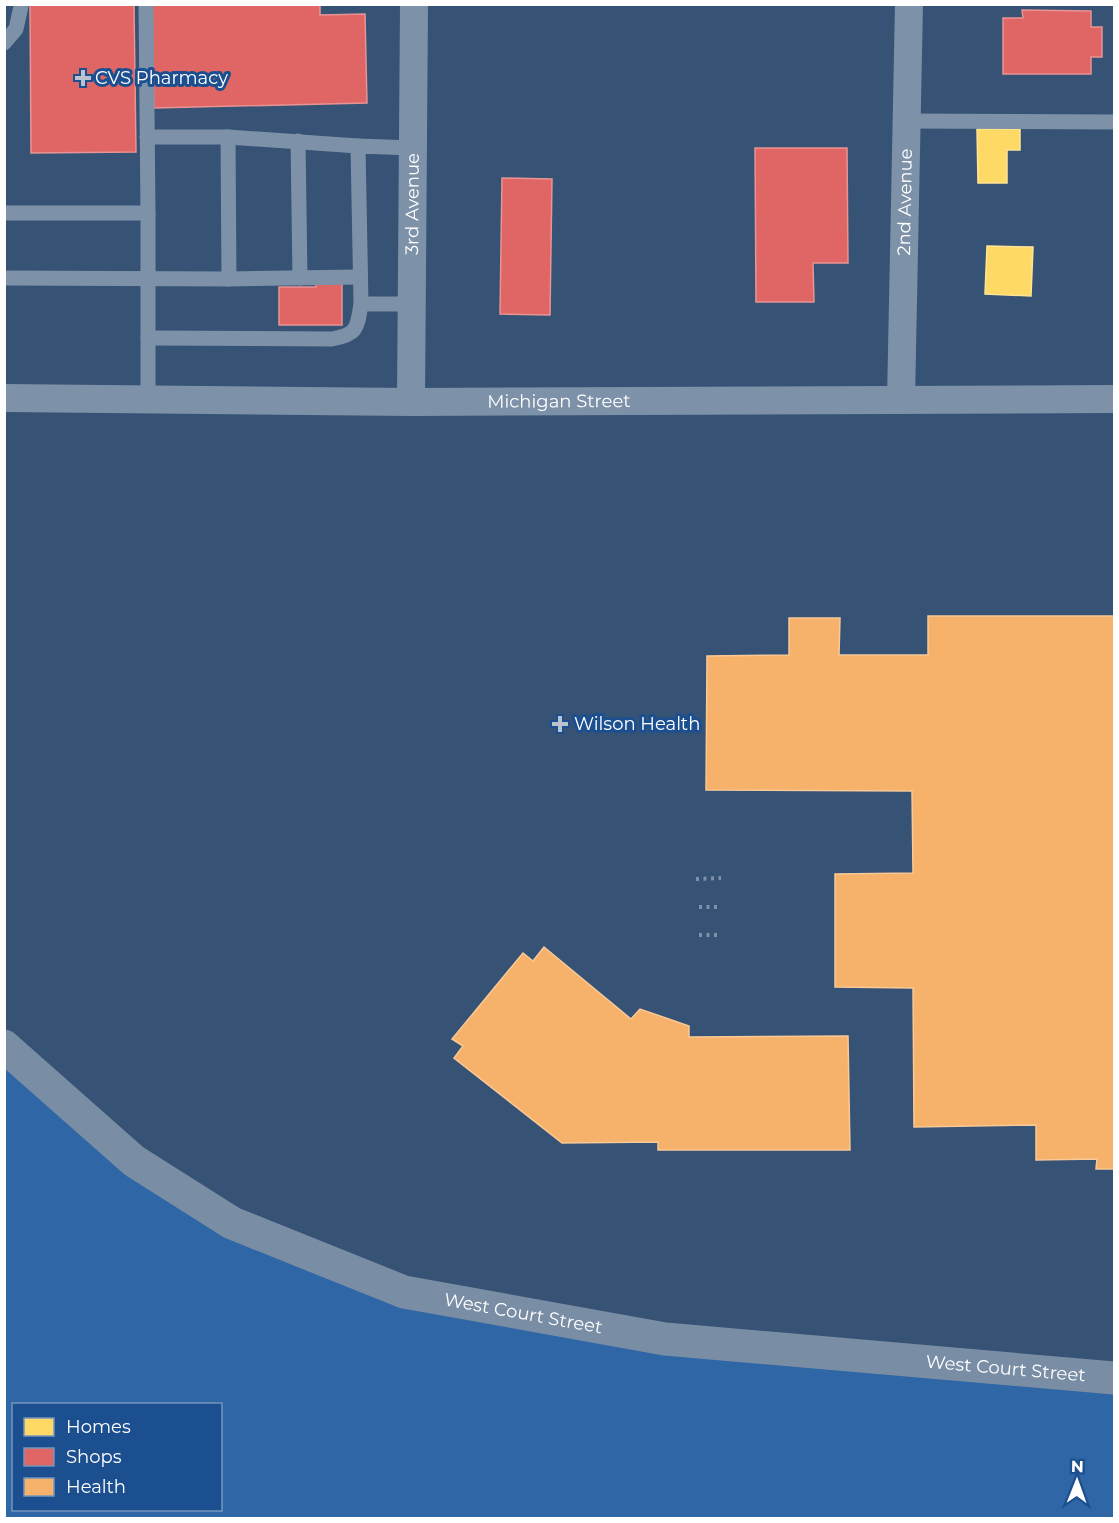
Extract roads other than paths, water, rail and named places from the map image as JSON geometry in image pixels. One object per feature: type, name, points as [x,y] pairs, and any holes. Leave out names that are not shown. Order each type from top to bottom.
[{"type":"main road","name":"West Court Street","points":[[4,1046],[134,1161],[232,1223],[404,1292],[664,1339],[1114,1378]]},
{"type":"street","name":"3rd Avenue","points":[[411,402],[414,4]]},
{"type":"street","name":"2nd Avenue","points":[[901,400],[909,4]]},
{"type":"street","name":"Michigan Street","points":[[4,398],[411,402],[1114,399]]},
{"type":"lane","points":[[146,4],[148,399]]},
{"type":"lane","points":[[4,43],[16,29],[21,6]]},
{"type":"lane","points":[[907,121],[1114,122]]},
{"type":"lane","points":[[147,137],[228,137],[413,148]]},
{"type":"lane","points":[[228,137],[229,279]]},
{"type":"lane","points":[[298,141],[300,278]]},
{"type":"lane","points":[[148,338],[332,339],[349,336],[358,327],[361,304],[358,146]]},
{"type":"lane","points":[[4,213],[148,213]]},
{"type":"lane","points":[[4,278],[360,277]]},
{"type":"lane","points":[[361,304],[412,304]]},
{"type":"place","name":"CVS Pharmacy","points":[[83,78]]},
{"type":"place","name":"Wilson Health","points":[[560,724]]}]
